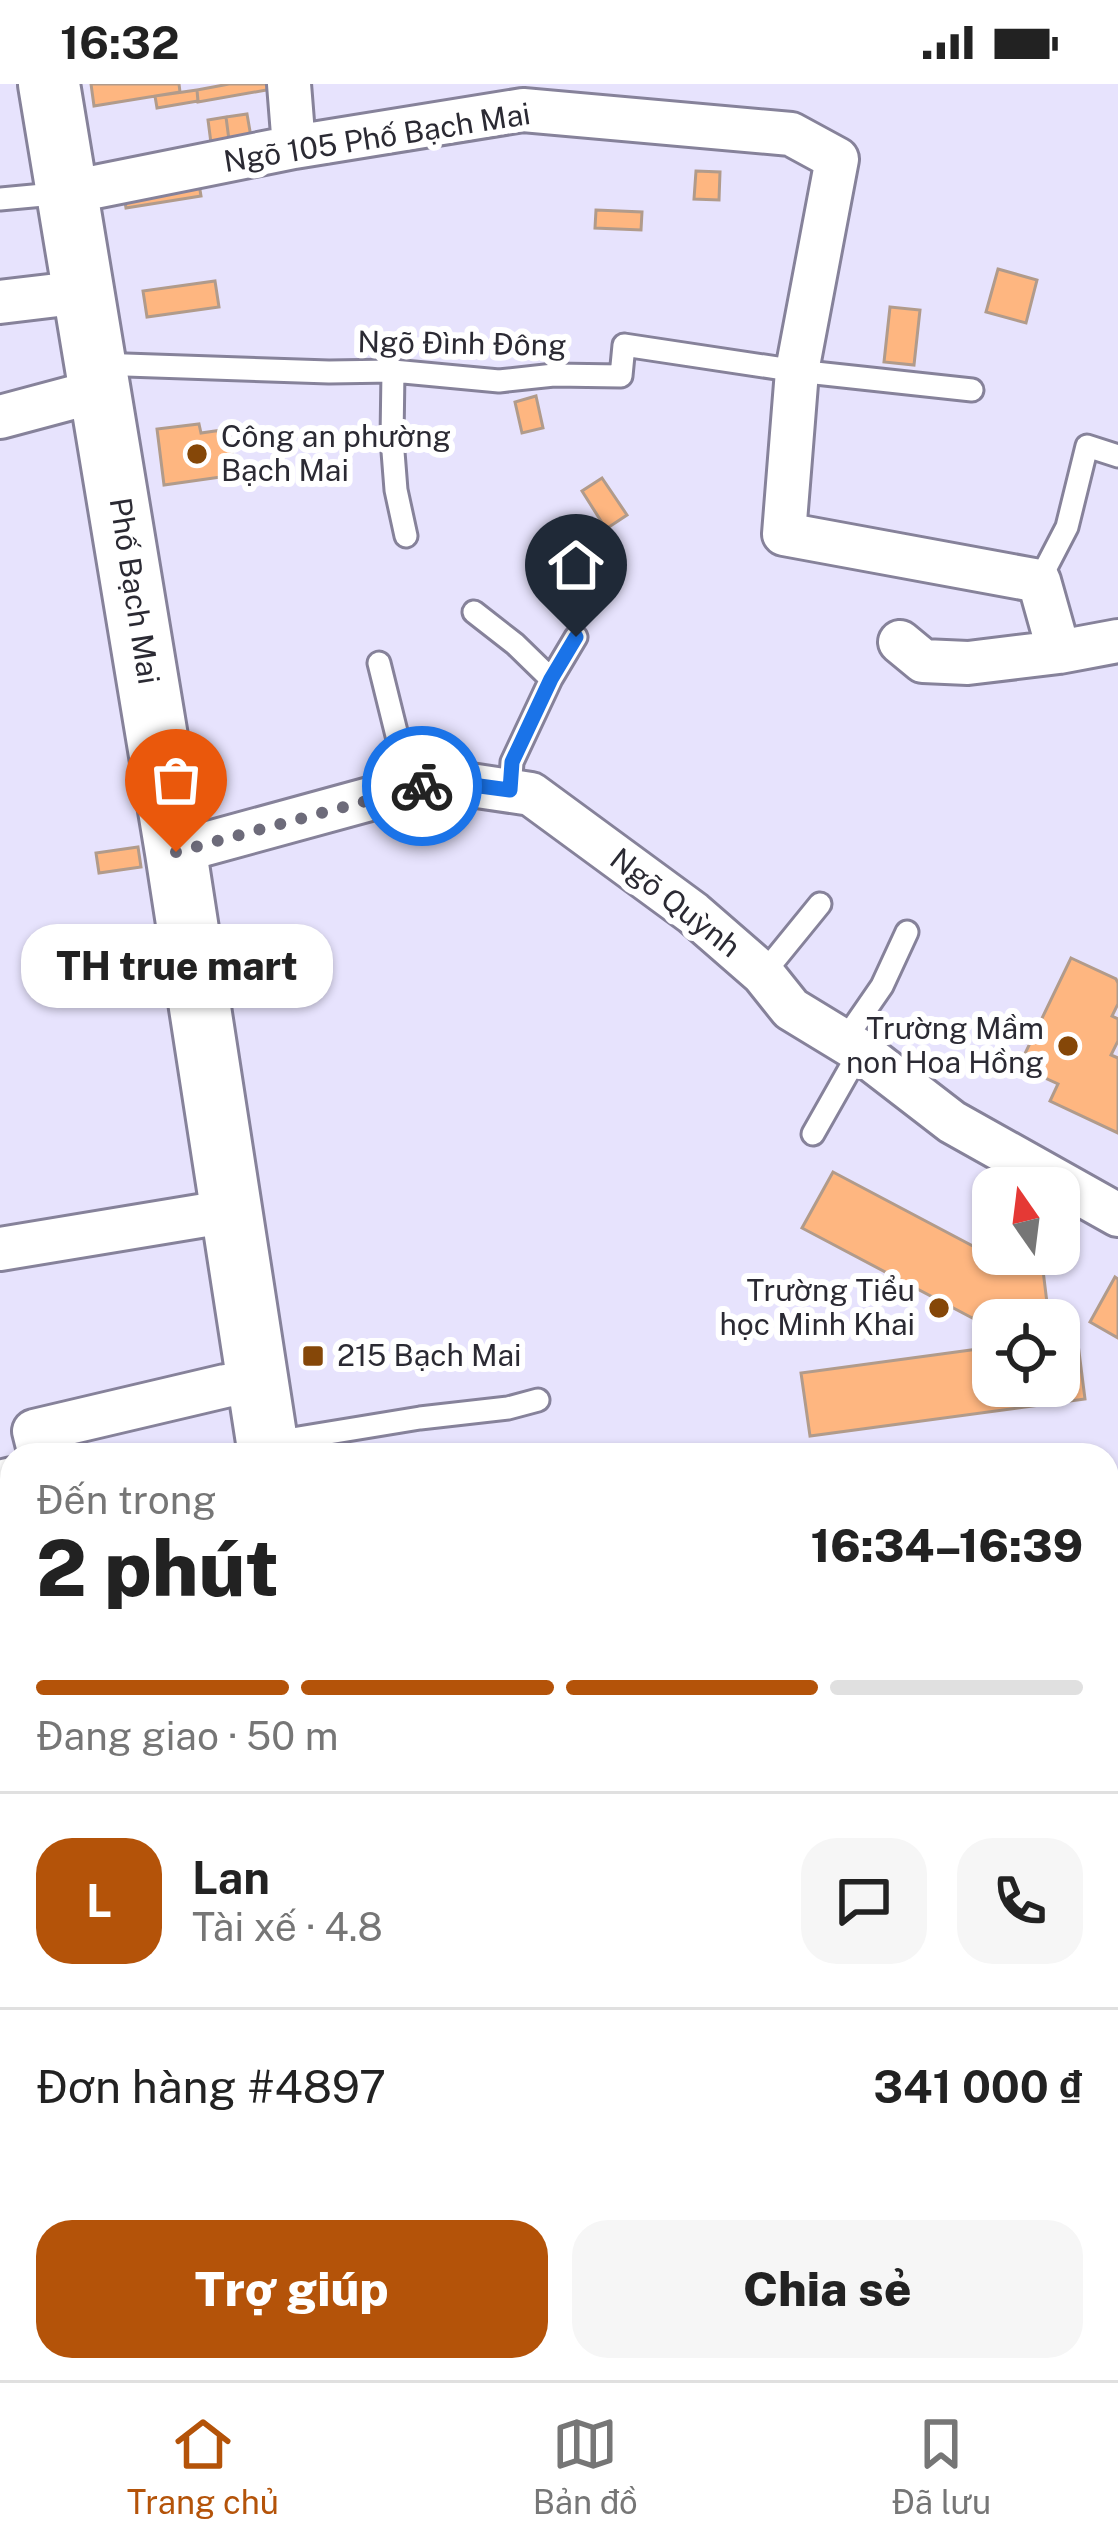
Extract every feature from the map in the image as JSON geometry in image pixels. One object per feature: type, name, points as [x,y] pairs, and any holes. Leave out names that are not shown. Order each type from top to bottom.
[{"type":"main road","name":"Phố Bạch Mai","points":[[49,84],[176,852],[267,1443]]},
{"type":"street","points":[[289,84],[294,147]]},
{"type":"street","name":"Ngõ 105 Phố Bạch Mai","points":[[65,193],[294,147],[523,110],[791,134],[837,159],[796,370],[784,534],[1039,581]]},
{"type":"street","points":[[0,302],[83,292]]},
{"type":"street","points":[[0,417],[99,377]]},
{"type":"street","points":[[1039,581],[1060,652]]},
{"type":"street","points":[[900,642],[922,661],[968,663],[1118,641]]},
{"type":"street","name":"Ngõ Quỳnh","points":[[176,852],[410,788],[450,782],[531,794],[693,913],[763,974],[791,1010],[852,1046],[952,1122],[1118,1215]]},
{"type":"street","points":[[0,1250],[230,1211]]},
{"type":"street","points":[[37,1443],[34,1431],[258,1382]]},
{"type":"lane","points":[[0,199],[65,193]]},
{"type":"lane","name":"Ngõ Đình Đông","points":[[99,377],[393,370],[499,381],[554,375],[622,376],[624,345],[796,370]]},
{"type":"lane","points":[[393,370],[392,439],[406,536]]},
{"type":"lane","points":[[796,370],[972,390]]},
{"type":"lane","points":[[1039,581],[1067,527],[1087,446],[1118,456]]},
{"type":"lane","points":[[474,612],[551,679]]},
{"type":"lane","points":[[510,790],[512,762],[576,637]]},
{"type":"lane","points":[[379,663],[410,788]]},
{"type":"lane","points":[[763,974],[820,904]]},
{"type":"lane","points":[[813,1134],[907,932]]},
{"type":"lane","points":[[297,1443],[538,1400]]},
{"type":"building","points":[[91,84],[179,84],[180,92],[94,106]]},
{"type":"building","points":[[271,84],[272,89],[198,102],[197,90]]},
{"type":"building","points":[[197,90],[198,101],[157,108],[155,96]]},
{"type":"building","points":[[247,114],[251,137],[229,140],[226,117]]},
{"type":"building","points":[[226,117],[229,140],[211,143],[208,120]]},
{"type":"building","points":[[696,171],[720,172],[719,200],[694,199]]},
{"type":"building","points":[[197,172],[201,196],[126,208],[122,184]]},
{"type":"building","points":[[596,210],[642,212],[641,230],[595,228]]},
{"type":"building","points":[[998,269],[1037,280],[1026,323],[986,312]]},
{"type":"building","points":[[215,281],[219,307],[147,317],[143,291]]},
{"type":"building","points":[[890,307],[920,310],[914,365],[884,362]]},
{"type":"building","points":[[536,396],[543,428],[522,433],[515,402]]},
{"type":"building","name":"Công an phường Bạch Mai","points":[[199,424],[201,433],[229,429],[235,475],[164,485],[157,429]]},
{"type":"building","points":[[602,478],[627,515],[606,529],[582,491]]},
{"type":"building","points":[[138,847],[141,867],[99,873],[96,853]]},
{"type":"building","points":[[1071,958],[1118,983],[1118,1004],[1112,1016],[1118,1019],[1118,1041],[1111,1055],[1118,1058],[1118,1133],[1050,1101],[1058,1084],[1019,1066]]},
{"type":"building","points":[[161,976],[164,996],[127,1002],[124,981]]},
{"type":"building","points":[[833,1172],[972,1246],[972,1275],[1044,1275],[1047,1299],[972,1299],[972,1318],[802,1228]]},
{"type":"building","points":[[1115,1277],[1118,1279],[1118,1338],[1090,1322]]},
{"type":"building","points":[[972,1350],[972,1407],[1026,1407],[810,1436],[801,1373]]},
{"type":"building","points":[[1080,1360],[1085,1399],[1080,1400]]},
{"type":"way so far","points":[[176,852],[422,786]]},
{"type":"place","name":"Công an phường Bạch Mai","points":[[197,454]]},
{"type":"place","name":"TH true mart","points":[[176,852]]},
{"type":"place","name":"Trường Mầm non Hoa Hồng","points":[[1068,1046]]},
{"type":"place","name":"Trường Tiểu học Minh Khai","points":[[939,1308]]},
{"type":"place","name":"215 Bạch Mai","points":[[313,1356]]},
{"type":"route","points":[[422,786],[450,782],[510,790],[512,762],[576,637]]}]
